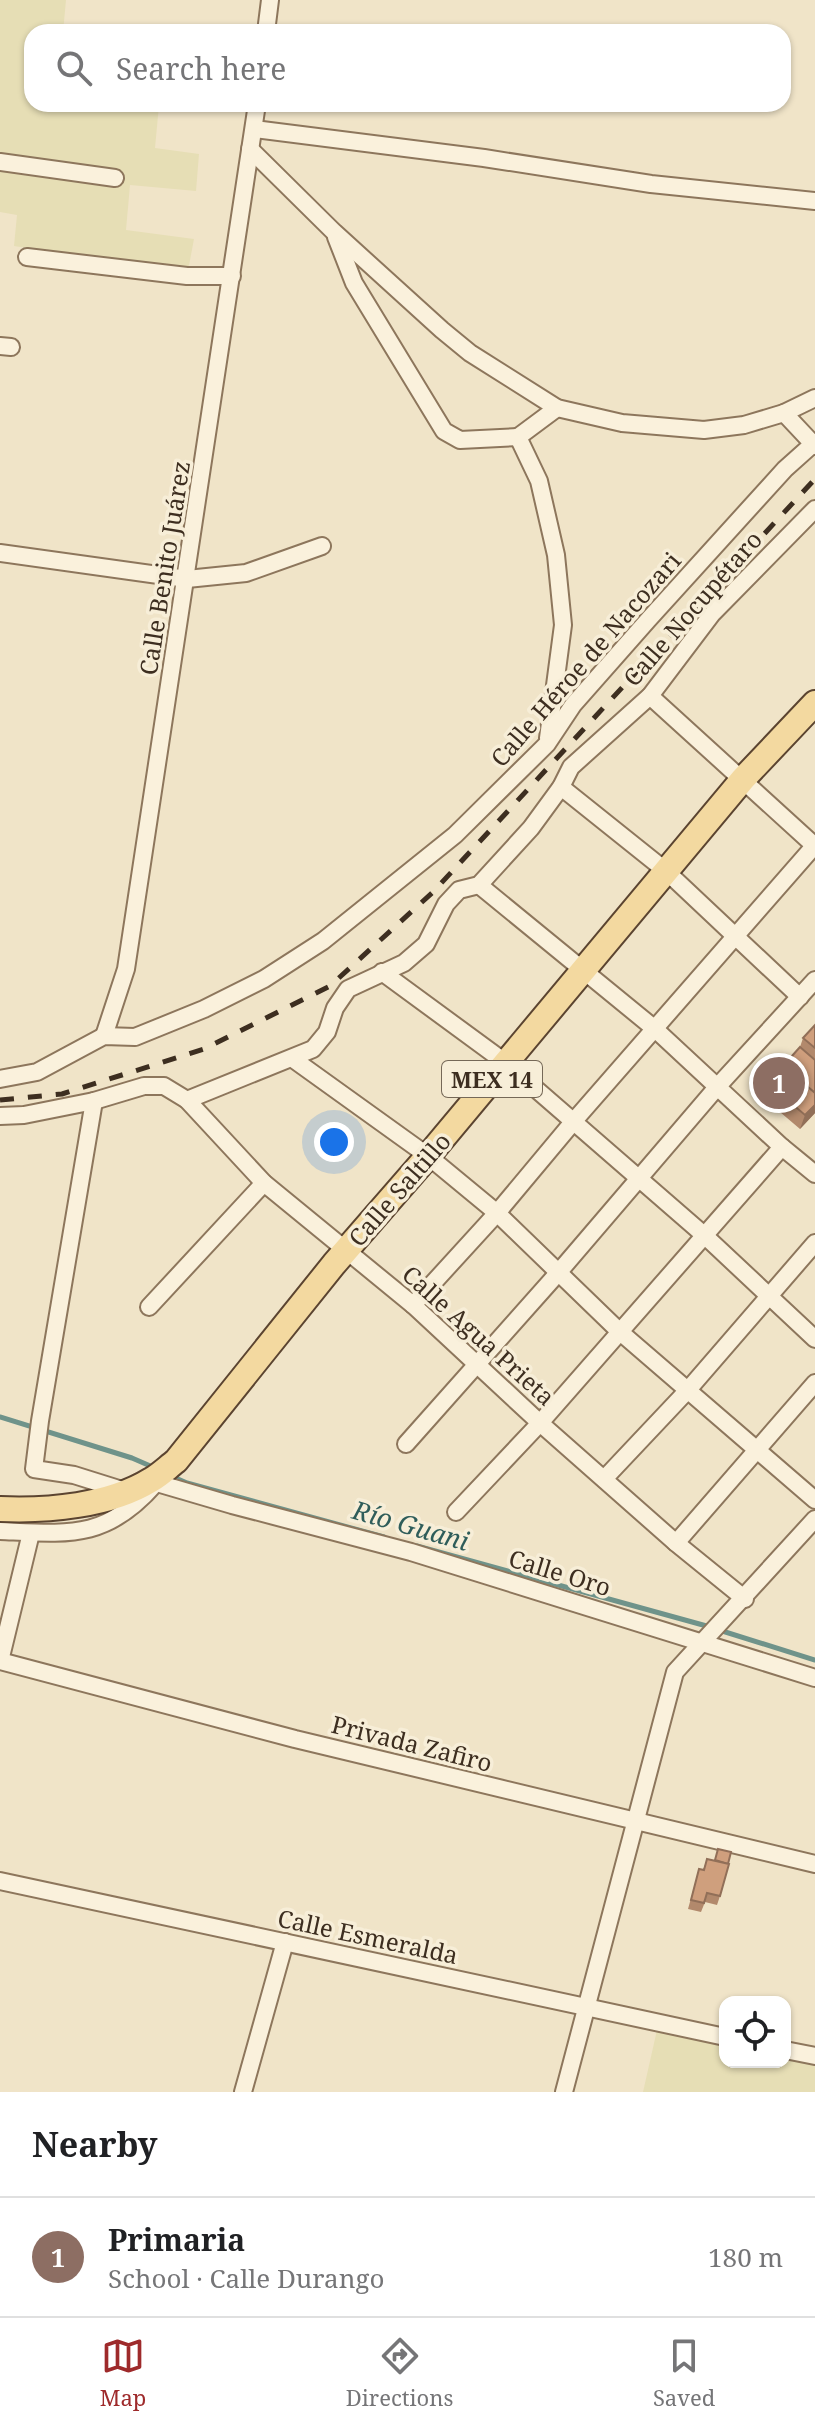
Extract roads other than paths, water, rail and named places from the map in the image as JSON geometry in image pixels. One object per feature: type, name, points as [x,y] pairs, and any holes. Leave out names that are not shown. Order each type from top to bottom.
[{"type":"main road","name":"Calle Saltillo","points":[[154,1480],[176,1461],[346,1250],[743,779],[815,703]]},
{"type":"main road","name":"MEX 14","points":[[0,1509],[63,1506],[104,1498],[154,1480]]},
{"type":"street","points":[[267,24],[270,0]]},
{"type":"street","name":"Calle Benito Juárez","points":[[104,1036],[126,969],[256,112]]},
{"type":"street","points":[[254,129],[484,158],[651,184],[815,201]]},
{"type":"street","points":[[250,149],[334,232],[451,338],[557,408],[622,423],[704,430],[744,425],[784,413],[815,398]]},
{"type":"street","points":[[0,162],[115,178]]},
{"type":"street","points":[[334,232],[354,283],[444,431],[460,440],[518,437],[557,408]]},
{"type":"street","points":[[27,257],[187,276],[232,276]]},
{"type":"street","points":[[784,413],[814,445]]},
{"type":"street","points":[[518,437],[539,481],[556,555],[563,625],[547,744]]},
{"type":"street","name":"Calle Héroe de Nacozari","points":[[0,1079],[37,1072],[104,1036],[135,1037],[204,1009],[264,979],[323,941],[455,835],[547,744],[573,705],[648,620],[785,469],[814,445]]},
{"type":"street","name":"Calle Nocupétaro","points":[[187,1100],[313,1049],[327,1032],[335,1008],[348,989],[404,963],[426,944],[446,904],[459,890],[479,885],[531,828],[561,787],[571,767],[650,696],[712,614],[815,509]]},
{"type":"street","points":[[0,553],[187,579],[246,573],[322,546]]},
{"type":"street","points":[[413,1305],[497,1213],[815,846],[650,696]]},
{"type":"street","points":[[561,787],[666,871],[800,997]]},
{"type":"street","points":[[479,885],[655,1029],[815,1174]]},
{"type":"street","points":[[382,972],[506,1063],[704,1235],[815,1339]]},
{"type":"street","points":[[406,1444],[718,1086],[815,980]]},
{"type":"street","points":[[293,1059],[428,1156],[497,1213],[619,1331],[815,1500]]},
{"type":"street","points":[[0,1116],[24,1115],[94,1101],[144,1086],[164,1086],[187,1100]]},
{"type":"street","name":"Calle Agua Prieta","points":[[187,1100],[264,1183],[413,1305],[741,1602]]},
{"type":"street","points":[[94,1101],[34,1469],[74,1475],[125,1491]]},
{"type":"street","points":[[456,1512],[540,1423],[782,1147]]},
{"type":"street","points":[[149,1307],[264,1183]]},
{"type":"street","points":[[604,1479],[687,1391],[815,1243]]},
{"type":"street","points":[[676,1543],[815,1383]]},
{"type":"street","points":[[0,1531],[81,1532],[108,1524],[129,1511],[154,1480]]},
{"type":"street","name":"Calle Oro","points":[[154,1480],[706,1639],[815,1678]]},
{"type":"street","points":[[564,2092],[638,1822],[675,1672],[815,1519]]},
{"type":"street","points":[[0,1661],[31,1533]]},
{"type":"street","name":"Privada Zafiro","points":[[0,1661],[295,1739],[815,1864]]},
{"type":"street","name":"Calle Esmeralda","points":[[0,1881],[719,2036]]},
{"type":"street","points":[[243,2092],[285,1942]]},
{"type":"street","points":[[791,2051],[815,2056]]},
{"type":"waterway","name":"Río Guani","points":[[0,1417],[155,1468]]},
{"type":"waterway","name":"Río Guani","points":[[171,1476],[384,1537]]},
{"type":"waterway","name":"Río Guani","points":[[417,1546],[703,1625],[815,1660]]},
{"type":"railway","points":[[0,1100],[62,1094],[204,1049],[330,986],[433,892],[815,479]]},
{"type":"place","name":"Primaria","points":[[779,1083]]}]
